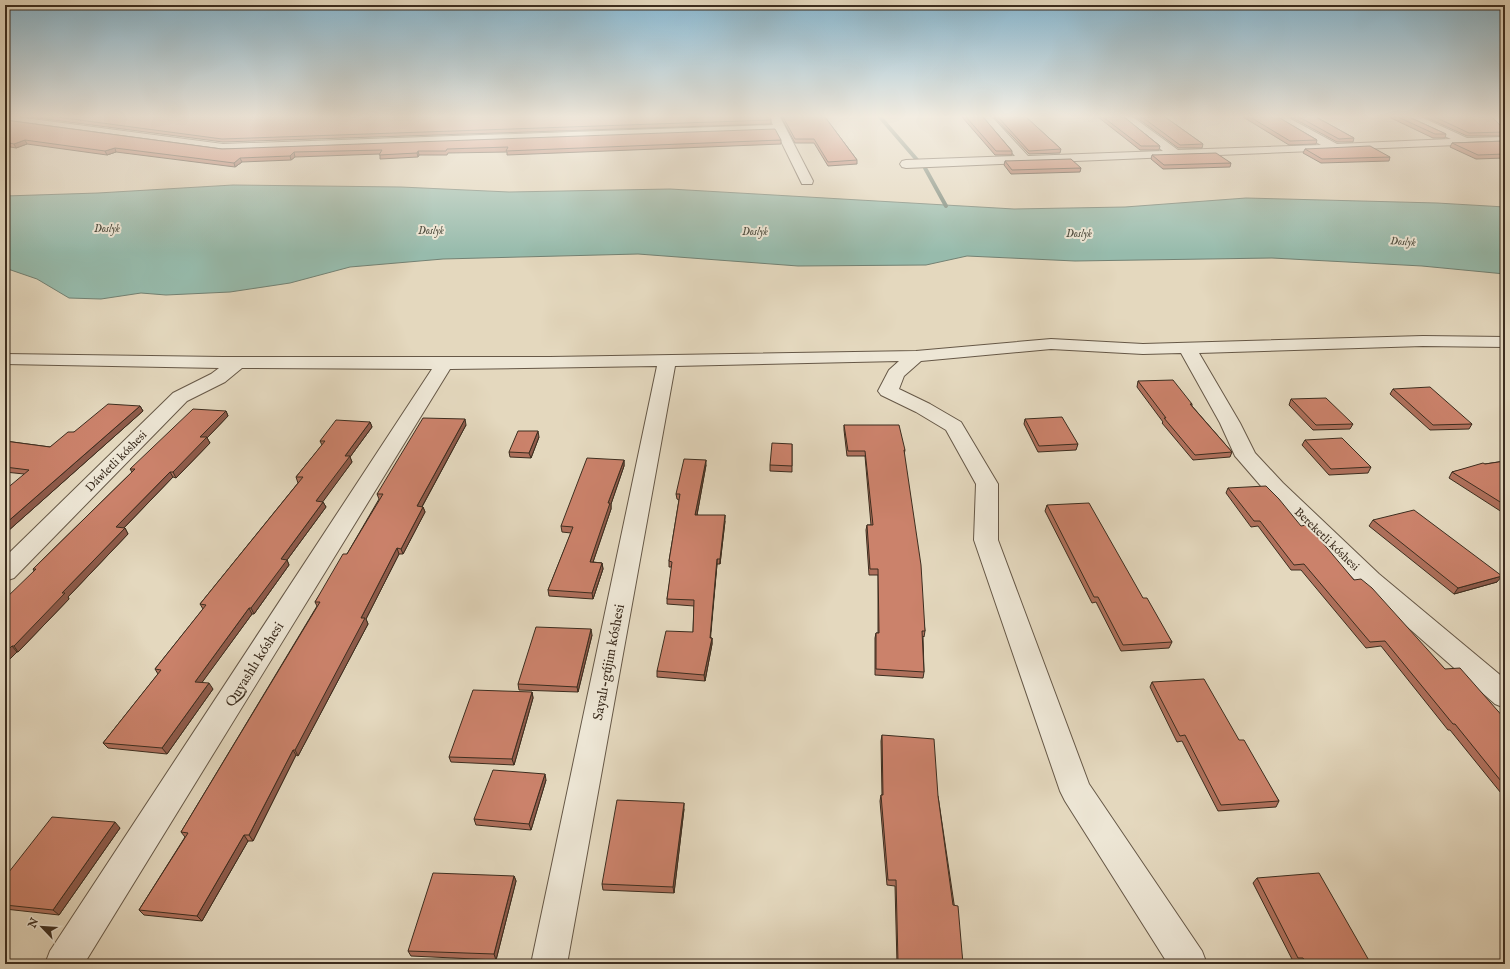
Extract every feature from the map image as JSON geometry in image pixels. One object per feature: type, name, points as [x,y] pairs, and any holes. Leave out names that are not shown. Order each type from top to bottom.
[{"type":"street","points":[[797,162],[807,181]]},
{"type":"street","points":[[906,164],[959,162]]},
{"type":"street","points":[[6,360],[236,364],[444,364],[916,356],[1051,344],[1143,349],[1188,349],[1423,341],[1505,342]]},
{"type":"street","name":"Bereketli kóshesi","points":[[1188,349],[1230,423],[1246,456],[1275,488],[1370,580],[1505,696]]},
{"type":"street","points":[[916,356],[896,374],[888,391],[923,408],[954,426],[987,484],[986,540],[1076,791],[1189,964]]},
{"type":"street","name":"Sayalı-gújim kóshesi","points":[[549,964],[667,361]]},
{"type":"street","name":"Dáwletli kóshesi","points":[[5,572],[180,396],[218,378],[236,364]]},
{"type":"street","name":"Quyashlı kóshesi","points":[[63,964],[444,364]]},
{"type":"water","name":"Doslyk","points":[[233,185],[401,187],[509,192],[670,189],[1014,209],[1125,207],[1246,198],[1437,203],[1505,207],[1505,274],[1422,266],[1272,258],[1075,261],[967,256],[926,265],[798,266],[638,254],[443,259],[350,267],[290,283],[230,292],[166,295],[141,293],[101,299],[69,298],[37,279],[5,268],[5,196],[98,193]]},
{"type":"building","points":[[1006,162],[1075,162],[1081,168],[1012,170]]},
{"type":"building","points":[[1161,162],[1231,163],[1164,165]]},
{"type":"building","points":[[1173,380],[1192,404],[1190,404],[1232,452],[1195,455],[1164,418],[1166,418],[1138,381]]},
{"type":"building","points":[[1430,387],[1472,424],[1433,425],[1393,389]]},
{"type":"building","points":[[1326,398],[1353,424],[1316,425],[1291,399]]},
{"type":"building","points":[[108,404],[140,406],[5,524],[5,490],[29,470],[5,467],[5,441],[50,447],[68,432],[74,432]]},
{"type":"building","points":[[193,409],[226,411],[200,437],[207,437],[116,527],[125,528],[62,593],[65,593],[14,646],[12,646],[5,653],[5,599],[36,569],[33,569],[135,469],[130,469]]},
{"type":"building","points":[[1062,417],[1078,444],[1039,446],[1025,419]]},
{"type":"building","points":[[423,418],[465,419],[417,506],[423,507],[401,549],[397,548],[361,618],[365,618],[295,750],[293,750],[249,835],[244,835],[197,916],[139,910],[188,833],[181,832],[320,602],[315,602],[343,554],[347,554],[383,494],[377,494]]},
{"type":"building","points":[[336,420],[370,422],[345,456],[350,456],[316,501],[323,502],[281,559],[287,560],[251,608],[249,608],[195,682],[209,683],[162,748],[103,743],[161,670],[155,669],[206,605],[200,604],[303,477],[296,477],[325,441],[320,441]]},
{"type":"building","points":[[844,425],[899,425],[905,450],[921,565],[925,631],[922,631],[924,672],[876,669],[876,633],[879,633],[878,569],[870,569],[867,525],[873,525],[865,451],[848,451]]},
{"type":"building","points":[[518,431],[538,431],[529,453],[509,452]]},
{"type":"building","points":[[1342,438],[1371,467],[1331,469],[1305,440]]},
{"type":"building","points":[[772,443],[792,444],[792,466],[770,465]]},
{"type":"building","points":[[587,458],[624,460],[608,503],[610,503],[590,562],[602,563],[592,593],[548,590],[573,527],[561,526]]},
{"type":"building","points":[[684,459],[706,460],[695,515],[725,515],[720,559],[717,559],[710,638],[712,638],[704,675],[657,671],[666,631],[693,632],[694,600],[667,599],[672,562],[669,561],[680,494],[676,494]]},
{"type":"building","points":[[1505,461],[1505,505],[1452,472],[1483,463]]},
{"type":"building","points":[[1266,486],[1279,499],[1301,526],[1306,525],[1317,536],[1354,580],[1361,579],[1372,588],[1445,669],[1460,668],[1505,719],[1505,786],[1385,641],[1370,642],[1304,564],[1294,565],[1260,521],[1254,521],[1228,488]]},
{"type":"building","points":[[1089,503],[1143,598],[1147,598],[1172,642],[1123,645],[1098,597],[1094,597],[1047,505]]},
{"type":"building","points":[[1414,510],[1502,576],[1458,588],[1373,520]]},
{"type":"building","points":[[536,627],[591,629],[577,687],[518,684]]},
{"type":"building","points":[[1204,679],[1239,740],[1244,740],[1279,801],[1221,805],[1185,735],[1180,736],[1152,682]]},
{"type":"building","points":[[473,690],[532,692],[512,759],[449,757]]},
{"type":"building","points":[[882,735],[934,739],[938,796],[953,905],[958,906],[963,964],[918,964],[898,962],[896,880],[888,880],[881,795],[883,795]]},
{"type":"building","points":[[493,770],[545,774],[529,824],[474,819]]},
{"type":"building","points":[[617,800],[684,803],[673,887],[602,884]]},
{"type":"building","points":[[52,817],[115,822],[53,910],[5,905],[5,877]]},
{"type":"building","points":[[433,873],[514,876],[494,954],[408,951]]},
{"type":"building","points":[[1319,873],[1371,964],[1307,964],[1303,958],[1298,958],[1257,878]]},
{"type":"waterway","points":[[925,168],[946,206]]}]
